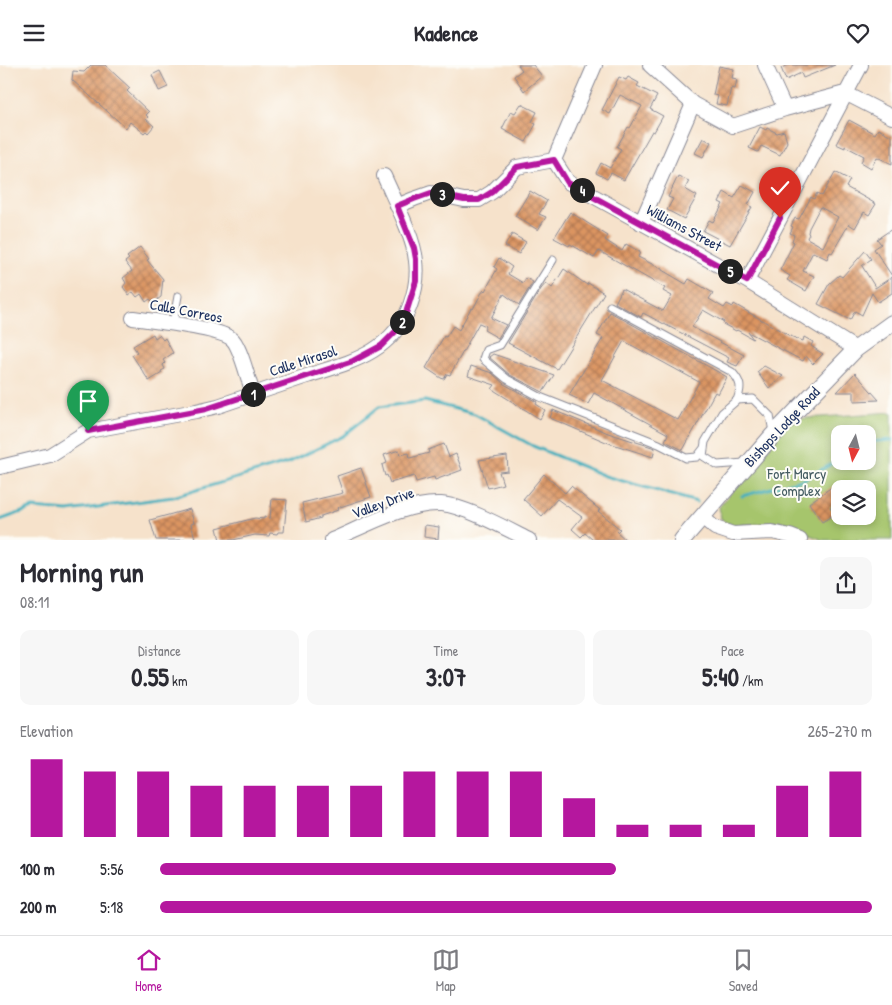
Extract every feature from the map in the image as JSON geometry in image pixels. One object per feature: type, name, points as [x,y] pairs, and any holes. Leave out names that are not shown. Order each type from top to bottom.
[{"type":"street","points":[[397,206],[431,193],[464,200],[479,200],[492,192],[517,167],[554,160],[595,65]]},
{"type":"street","points":[[650,65],[693,104],[733,126],[785,109],[845,93],[892,117]]},
{"type":"street","points":[[765,65],[785,109]]},
{"type":"street","points":[[747,281],[861,65]]},
{"type":"street","points":[[640,223],[693,104]]},
{"type":"street","name":"Williams Street","points":[[554,160],[568,183],[747,281],[856,349]]},
{"type":"street","name":"Calle Mirasol","points":[[0,467],[50,455],[88,431],[196,411],[364,357],[381,346],[396,331],[411,303],[417,270],[414,248],[384,176]]},
{"type":"street","name":"Calle Correos","points":[[133,318],[220,333],[233,340],[253,394]]},
{"type":"street","name":"Bishops Lodge Road","points":[[682,540],[773,435],[856,349],[892,323]]},
{"type":"street","name":"Valley Drive","points":[[332,540],[400,511],[416,506],[433,504],[460,508],[529,540]]},
{"type":"street","points":[[702,517],[715,528],[733,534],[772,532],[800,540]]},
{"type":"lane","points":[[553,260],[500,345],[486,350],[483,359],[507,379],[540,397],[659,444],[686,458],[697,457],[704,448]]},
{"type":"lane","points":[[173,325],[178,296]]},
{"type":"lane","points":[[610,306],[732,372],[739,380],[741,389],[737,399],[722,413],[705,442],[703,456],[717,465],[748,463]]},
{"type":"lane","points":[[737,399],[752,399],[770,416],[773,435]]},
{"type":"green space","name":"Fort Marcy Complex","points":[[892,412],[892,540],[823,540],[778,523],[735,525],[721,519],[719,507],[793,419]]},
{"type":"building","points":[[91,65],[105,65],[130,88],[127,91],[149,112],[146,115],[148,117],[146,119],[154,126],[148,133],[146,131],[144,133],[130,122],[126,128],[72,80],[73,71],[84,72]]},
{"type":"building","points":[[518,65],[533,65],[542,76],[524,91],[514,76],[522,70]]},
{"type":"building","points":[[789,65],[835,65],[803,78],[801,73],[786,80],[781,68]]},
{"type":"building","points":[[719,66],[734,69],[732,78],[737,79],[735,89],[731,88],[727,106],[716,104],[718,96],[713,95]]},
{"type":"building","points":[[160,71],[168,87],[159,91],[152,75]]},
{"type":"building","points":[[619,77],[626,80],[628,77],[639,83],[637,86],[657,96],[650,109],[663,116],[654,132],[652,131],[624,180],[611,173],[607,179],[596,173],[601,163],[610,168],[621,149],[617,147],[642,106],[620,95],[610,114],[602,110]]},
{"type":"building","points":[[521,104],[537,112],[532,122],[536,124],[526,142],[502,129],[511,111],[515,113]]},
{"type":"building","points":[[849,120],[875,134],[878,129],[892,136],[892,164],[877,157],[871,168],[861,162],[864,156],[845,146],[845,148],[836,144]]},
{"type":"building","points":[[760,127],[777,133],[784,131],[787,142],[780,155],[761,146],[758,152],[749,148]]},
{"type":"building","points":[[703,138],[711,142],[703,157],[695,153]]},
{"type":"building","points":[[835,172],[850,180],[846,187],[876,204],[869,215],[864,212],[855,228],[849,224],[827,259],[813,252],[803,271],[814,276],[806,291],[787,280],[790,276],[780,270],[794,242],[792,241],[794,235],[790,233],[795,218],[799,219],[811,197],[814,199],[817,193],[822,196]],"holes":[[[820,207],[838,217],[823,247],[807,238],[809,228]]]},
{"type":"building","points":[[678,176],[689,181],[685,189],[697,196],[684,219],[667,210],[673,199],[668,197]]},
{"type":"building","points":[[742,185],[755,192],[748,205],[752,207],[730,245],[703,231],[709,220],[713,222],[723,204],[719,202],[724,192],[734,198]]},
{"type":"building","points":[[530,191],[547,201],[539,214],[546,217],[538,230],[515,216]]},
{"type":"building","points":[[570,212],[608,236],[605,240],[622,251],[626,244],[640,252],[638,257],[686,284],[689,279],[713,293],[709,299],[724,308],[727,304],[733,307],[734,304],[790,336],[803,341],[804,337],[813,342],[811,346],[823,354],[813,364],[806,356],[803,361],[748,332],[753,339],[736,331],[703,310],[692,327],[744,355],[737,366],[727,362],[729,358],[643,313],[641,317],[615,303],[622,289],[663,311],[672,296],[663,291],[665,288],[599,251],[594,258],[570,244],[569,246],[554,238]]},
{"type":"building","points":[[892,229],[892,276],[874,249],[881,244],[877,239]]},
{"type":"building","points":[[512,234],[526,242],[519,254],[505,246]]},
{"type":"building","points":[[140,247],[149,259],[147,260],[163,279],[161,297],[153,303],[150,299],[146,302],[141,294],[137,297],[133,292],[129,295],[123,287],[126,283],[123,278],[132,271],[125,262],[129,259],[127,257]]},
{"type":"building","points":[[865,251],[871,259],[862,266],[875,288],[892,277],[892,293],[878,302],[872,293],[862,315],[855,311],[850,320],[818,304],[829,284],[839,275],[842,277]]},
{"type":"building","points":[[499,258],[512,267],[508,274],[523,283],[526,278],[533,282],[519,305],[504,294],[491,318],[506,325],[498,338],[484,330],[486,326],[479,323],[450,375],[447,374],[444,379],[441,378],[426,368],[444,336],[446,337],[453,326],[459,330],[471,308],[473,309],[481,294],[485,291],[497,269],[494,267]]},
{"type":"building","points":[[564,269],[587,285],[588,283],[604,293],[557,369],[508,343],[541,289],[546,283],[552,288]]},
{"type":"building","points":[[610,312],[727,377],[718,394],[715,392],[683,450],[665,441],[668,434],[594,393],[588,404],[569,395],[603,338],[597,335]],"holes":[[[624,341],[699,382],[678,420],[602,380]]]},
{"type":"building","points":[[153,334],[155,338],[159,335],[163,340],[165,338],[173,353],[163,360],[165,369],[161,371],[162,373],[149,381],[132,355],[137,352],[133,346]]},
{"type":"building","points":[[493,354],[554,375],[543,392],[510,375],[489,357]]},
{"type":"building","points":[[471,366],[492,373],[504,384],[537,402],[536,404],[545,410],[540,419],[492,389],[495,385],[468,376]]},
{"type":"building","points":[[764,366],[783,376],[769,388],[757,372]]},
{"type":"building","points":[[855,373],[879,400],[854,401],[854,392],[837,392]]},
{"type":"building","points":[[553,410],[608,433],[655,448],[653,457],[606,442],[550,418]]},
{"type":"building","points":[[444,444],[449,457],[456,454],[462,470],[435,480],[434,477],[416,482],[414,476],[390,483],[387,475],[385,476],[382,465],[387,463],[384,455],[399,450],[400,455],[409,453],[410,458],[429,453],[428,450]]},
{"type":"building","points":[[507,456],[508,471],[499,472],[503,484],[488,488],[479,460]]},
{"type":"building","points":[[361,468],[371,497],[337,508],[338,510],[321,516],[321,518],[306,522],[302,503],[343,493],[337,476]]},
{"type":"building","points":[[544,474],[565,493],[571,486],[620,529],[617,532],[626,540],[593,540],[585,533],[581,537],[572,529],[582,517],[557,499],[542,516],[523,499]]},
{"type":"building","points":[[831,488],[831,516],[822,522],[809,503]]},
{"type":"building","points":[[272,499],[287,500],[284,532],[270,533],[269,536],[255,535],[233,540],[220,540],[217,528],[255,518],[270,518]]},
{"type":"building","points":[[190,509],[194,523],[191,524],[195,538],[189,540],[156,540],[150,520]]},
{"type":"building","points":[[425,525],[439,527],[438,539],[424,537]]},
{"type":"waterway","points":[[0,520],[33,508],[68,511],[173,497],[290,462],[343,436],[379,407],[425,401],[475,414],[533,446],[605,476],[697,502]]},
{"type":"waterway","points":[[876,441],[892,440]]},
{"type":"waterway","points":[[742,496],[805,479],[831,464]]},
{"type":"route","points":[[88,431],[206,409],[353,361],[364,357],[381,346],[390,339],[402,322],[411,303],[416,281],[417,270],[414,248],[397,206],[424,195],[438,193],[464,200],[479,200],[492,192],[517,167],[554,160],[568,183],[747,281],[780,218]]}]
